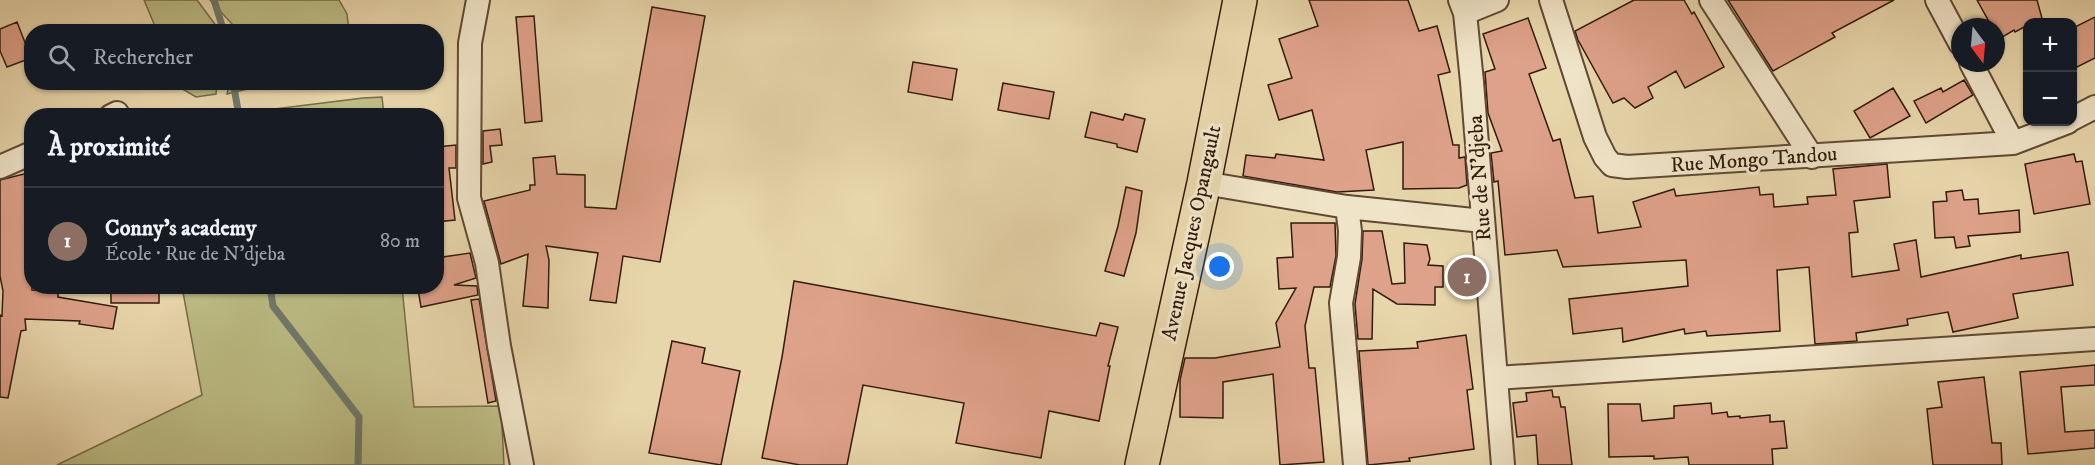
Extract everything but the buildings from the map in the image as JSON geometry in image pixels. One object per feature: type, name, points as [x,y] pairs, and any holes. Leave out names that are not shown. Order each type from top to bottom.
[{"type":"highway","name":"Avenue Jacques Opangault","points":[[1142,465],[1204,183],[1240,0]]},
{"type":"street","points":[[478,0],[471,43],[469,198],[487,263],[499,346],[522,465]]},
{"type":"street","points":[[1463,7],[1497,0]]},
{"type":"street","name":"Rue Mongo Tandou","points":[[1551,0],[1596,137],[1605,157],[1612,165],[1638,167],[2013,143],[2058,126]]},
{"type":"street","points":[[1711,0],[1812,157]]},
{"type":"street","points":[[1937,0],[1951,26]]},
{"type":"street","name":"Rue de N'djeba","points":[[1463,7],[1503,465]]},
{"type":"street","points":[[1976,72],[2013,143]]},
{"type":"street","points":[[2077,117],[2095,107]]},
{"type":"street","points":[[0,167],[24,156]]},
{"type":"street","points":[[1204,183],[1347,207],[1483,221]]},
{"type":"street","points":[[1347,207],[1350,231],[1349,257],[1341,303],[1355,465]]},
{"type":"street","points":[[1496,378],[2095,339]]},
{"type":"green space","points":[[144,0],[197,0],[215,24],[154,24]]},
{"type":"green space","points":[[210,0],[339,0],[347,14],[348,24],[232,24]]},
{"type":"green space","points":[[184,90],[216,90],[216,94],[196,97]]},
{"type":"green space","points":[[228,90],[243,90],[227,94]]},
{"type":"green space","points":[[382,97],[383,108],[282,108]]},
{"type":"green space","points":[[183,294],[403,294],[414,407],[501,406],[504,465],[57,465],[202,395]]},
{"type":"waterway","points":[[214,0],[222,24]]},
{"type":"waterway","points":[[234,90],[238,108]]},
{"type":"waterway","points":[[271,294],[273,306],[359,417],[358,465]]},
{"type":"place","name":"Conny's academy","points":[[1467,277]]}]
